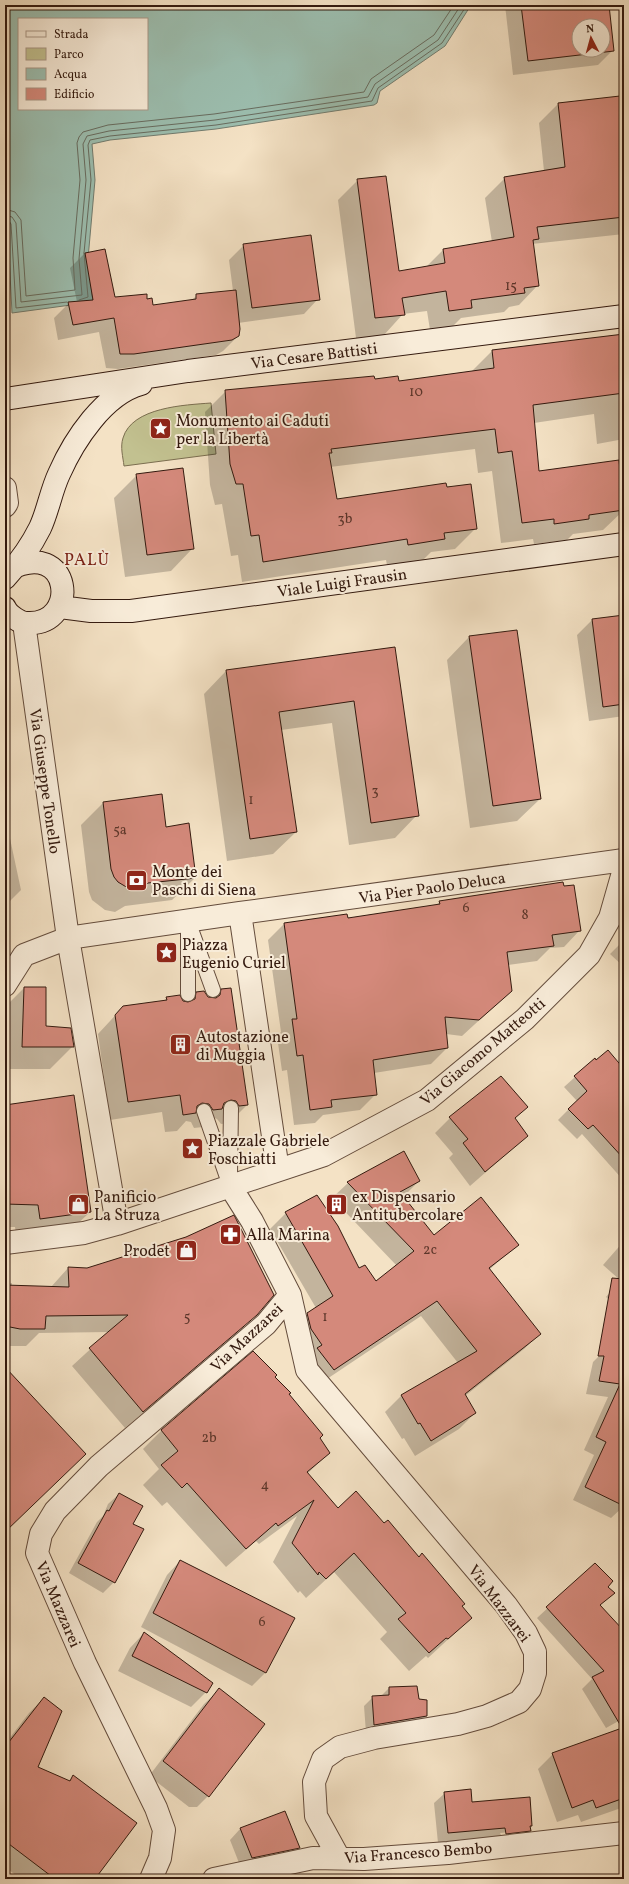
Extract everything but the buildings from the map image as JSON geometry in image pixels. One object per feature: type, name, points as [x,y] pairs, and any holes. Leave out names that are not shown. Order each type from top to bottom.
[{"type":"street","name":"Via Cesare Battisti","points":[[5,399],[188,371],[624,316]]},
{"type":"street","points":[[9,572],[40,529],[59,474],[82,432],[102,408],[128,388],[188,371]]},
{"type":"street","points":[[5,488],[7,503],[5,506]]},
{"type":"street","name":"Viale Luigi Frausin","points":[[60,606],[91,611],[131,611],[624,544]]},
{"type":"street","points":[[9,572],[26,562],[36,562],[50,566],[59,574],[63,597],[60,606],[47,620],[37,624],[10,614]]},
{"type":"street","name":"Via Giuseppe Tonello","points":[[10,614],[117,1224]]},
{"type":"street","name":"Via Pier Paolo Deluca","points":[[5,985],[24,955],[68,938],[624,860]]},
{"type":"street","name":"Via Giacomo Matteotti","points":[[278,1170],[324,1155],[427,1100],[525,1019],[588,954],[610,918],[624,869]]},
{"type":"street","points":[[5,1243],[84,1233],[117,1224],[278,1170],[240,914]]},
{"type":"street","name":"Via Mazzarei","points":[[230,1186],[252,1221],[290,1296],[307,1370],[506,1605],[526,1634],[535,1652],[535,1673],[530,1689],[519,1702],[487,1716],[458,1724],[374,1738],[340,1747],[323,1759],[314,1782],[316,1816],[339,1858]]},
{"type":"street","name":"Via Mazzarei","points":[[151,1879],[160,1858],[164,1830],[156,1808],[85,1663],[37,1553],[41,1534],[55,1511],[99,1466],[266,1324],[290,1296]]},
{"type":"street","name":"Via Francesco Bembo","points":[[214,1879],[313,1858],[364,1859],[448,1853],[624,1832]]},
{"type":"lane","points":[[188,921],[213,990]]},
{"type":"lane","points":[[188,921],[188,994]]},
{"type":"lane","points":[[230,1108],[230,1186]]},
{"type":"lane","points":[[204,1111],[230,1186]]},
{"type":"green space","points":[[211,403],[216,454],[124,466],[122,441],[128,428],[137,420],[148,414],[174,407]]},
{"type":"water","points":[[5,5],[471,5],[445,46],[380,91],[377,103],[374,105],[216,129],[110,140],[92,144],[95,180],[88,259],[93,302],[12,313],[5,174]]},
{"type":"place","name":"Monumento ai Caduti per la Libertà","points":[[160,429]]},
{"type":"place","name":"Monte dei Paschi di Siena","points":[[136,880]]},
{"type":"place","name":"Piazza Eugenio Curiel","points":[[166,953]]},
{"type":"place","name":"Autostazione di Muggia","points":[[180,1045]]},
{"type":"place","name":"Piazzale Gabriele Foschiatti","points":[[193,1149]]},
{"type":"place","name":"Panificio La Struza","points":[[78,1205]]},
{"type":"place","name":"ex Dispensario Antitubercolare","points":[[337,1205]]},
{"type":"place","name":"Alla Marina","points":[[231,1234]]},
{"type":"place","name":"Prodet","points":[[186,1250]]},
{"type":"district","name":"PALÙ","points":[[87,559]]}]
